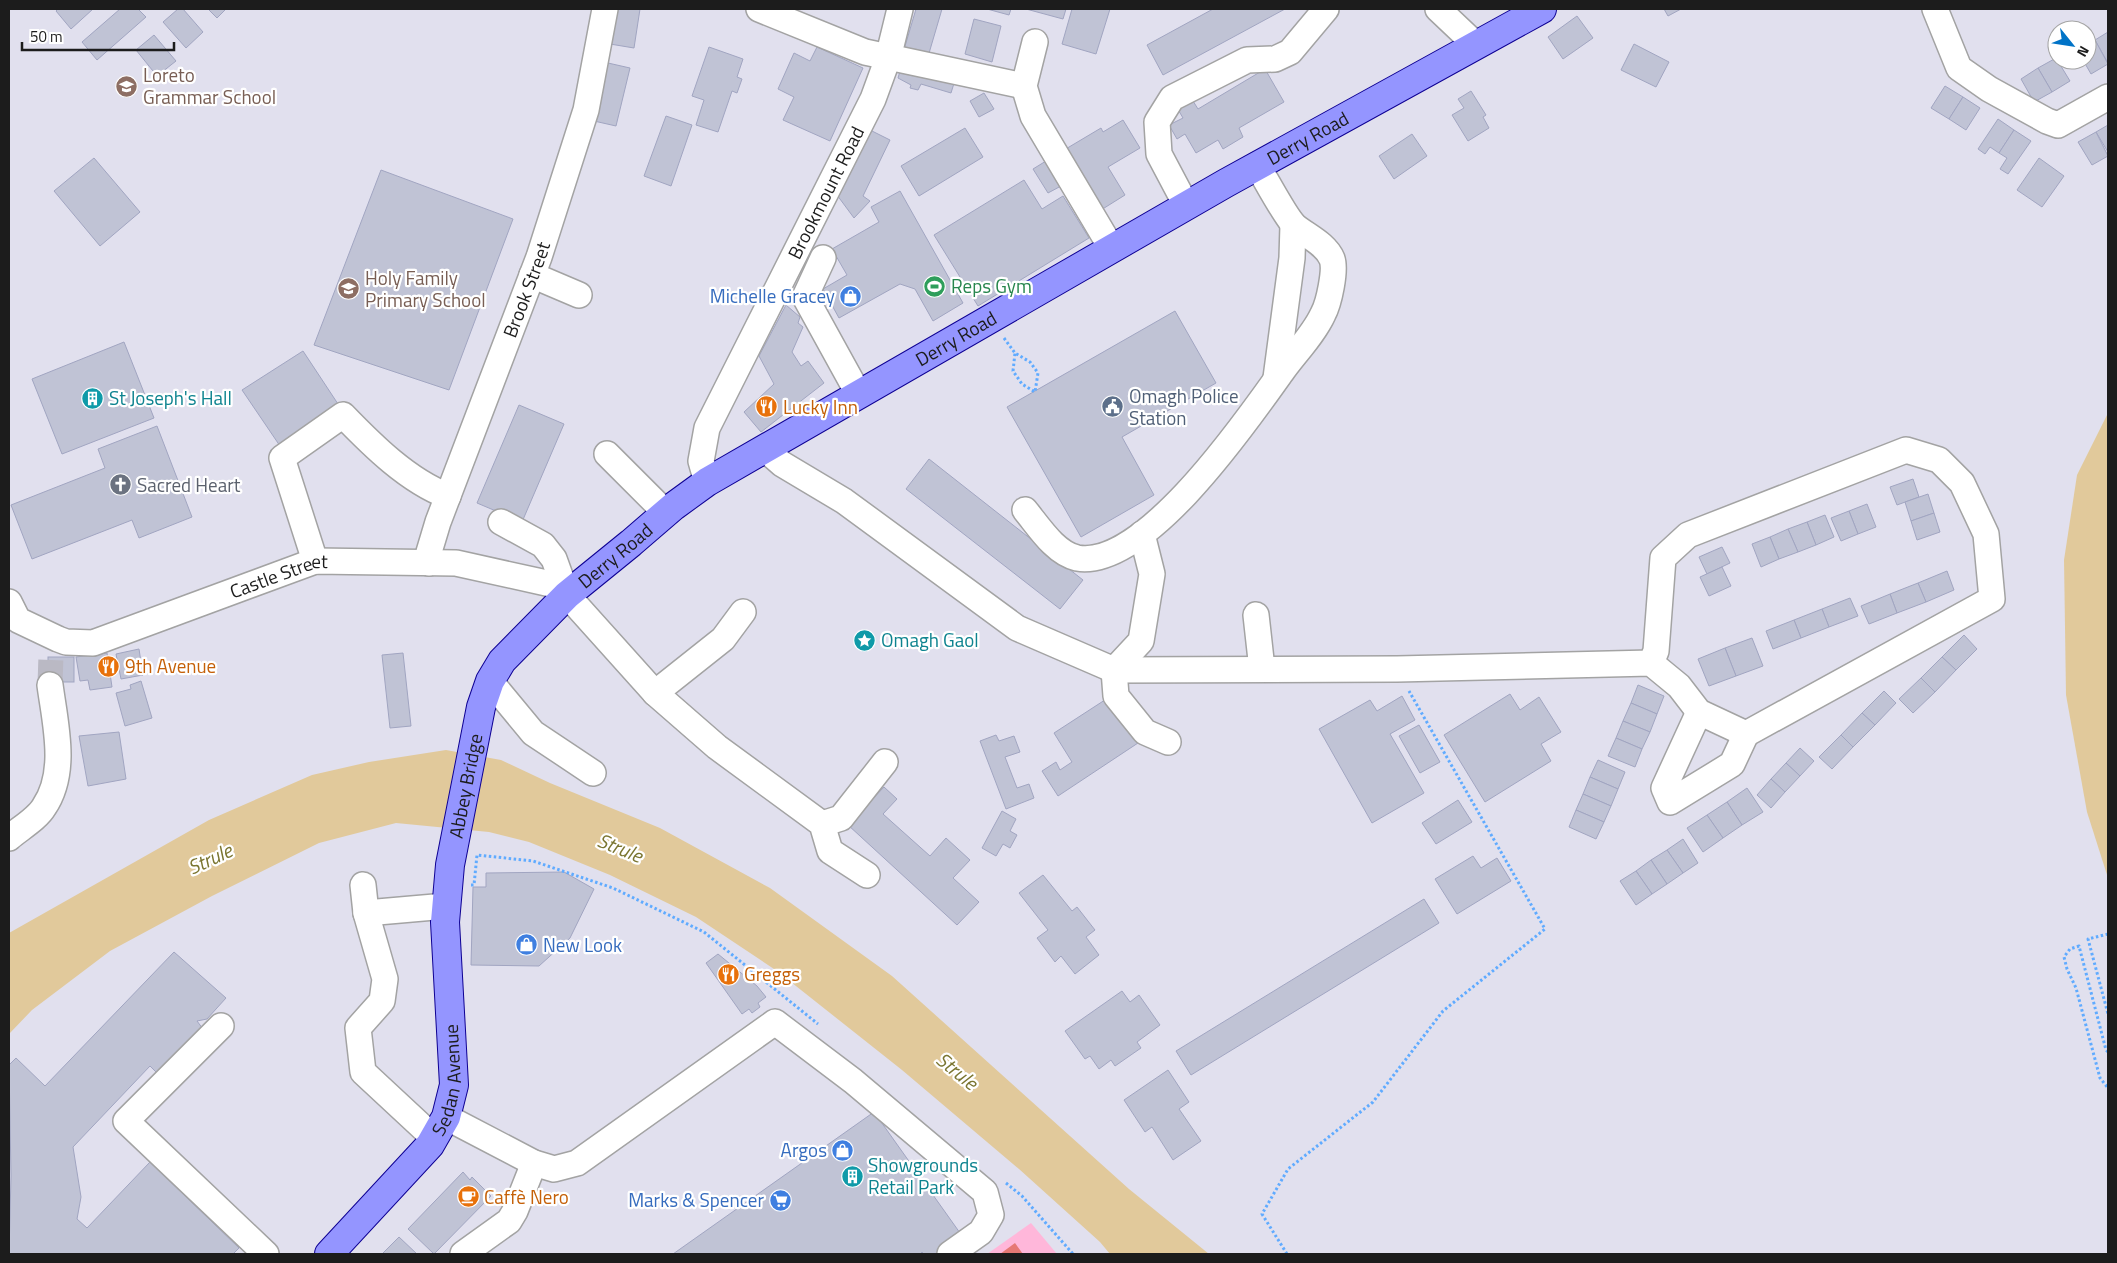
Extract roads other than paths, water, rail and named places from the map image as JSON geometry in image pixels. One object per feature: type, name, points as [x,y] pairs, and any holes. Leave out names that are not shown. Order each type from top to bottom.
[{"type":"main road","name":"Derry Road","points":[[480,707],[490,681],[502,661],[567,595],[666,513],[707,482],[1257,165],[1542,9]]},
{"type":"main road","name":"Abbey Bridge","points":[[450,864],[480,707]]},
{"type":"main road","name":"Sedan Avenue","points":[[329,1254],[430,1145],[440,1127],[454,1085],[445,922],[450,864]]},
{"type":"street","name":"Brook Street","points":[[429,563],[429,552],[448,496],[532,275],[586,110],[604,9]]},
{"type":"street","points":[[759,9],[806,29],[888,58],[909,60],[1024,86]]},
{"type":"street","name":"Brookmount Road","points":[[707,482],[701,461],[707,428],[873,99],[888,58],[900,9]]},
{"type":"street","points":[[1186,206],[1159,154],[1157,122],[1172,98],[1247,60],[1275,59],[1290,52],[1326,9]]},
{"type":"street","points":[[1438,9],[1476,45]]},
{"type":"street","points":[[1935,9],[1959,68],[1989,89],[2047,121],[2058,125],[2108,96]]},
{"type":"street","points":[[1034,42],[1024,86],[1033,116],[1112,249]]},
{"type":"street","points":[[1257,165],[1294,225],[1322,245],[1332,258],[1333,275],[1323,314],[1287,353]]},
{"type":"street","points":[[1025,510],[1065,554],[1079,558],[1092,557],[1116,550],[1142,534],[1168,513],[1256,410],[1276,380],[1287,353],[1294,225]]},
{"type":"street","points":[[823,258],[805,297],[858,395]]},
{"type":"street","points":[[532,275],[579,295]]},
{"type":"street","points":[[315,561],[282,458],[343,415],[370,442],[431,490],[448,496]]},
{"type":"street","points":[[766,449],[782,464],[844,501],[946,574],[1017,628],[1114,670],[1397,670],[1651,663],[1679,686],[1699,712],[1746,734]]},
{"type":"street","points":[[1651,663],[1656,651],[1664,558],[1688,535],[1906,450],[1939,460],[1962,483],[1986,534],[1992,599],[1746,734],[1732,764],[1670,802],[1664,788],[1699,712]]},
{"type":"street","points":[[608,454],[666,513]]},
{"type":"street","points":[[501,522],[543,545],[554,559],[567,595],[655,693],[717,747],[822,824],[830,851],[867,875]]},
{"type":"street","points":[[1142,534],[1152,574],[1141,641],[1114,670],[1116,696],[1145,732],[1168,742]]},
{"type":"street","name":"Castle Street","points":[[9,602],[18,620],[54,647],[66,642],[93,643],[315,561],[456,563],[531,578],[551,584],[567,595]]},
{"type":"street","points":[[655,693],[723,639],[743,612]]},
{"type":"street","points":[[1256,615],[1262,670]]},
{"type":"street","points":[[490,681],[533,733],[593,773]]},
{"type":"street","points":[[9,838],[44,808],[56,780],[58,743],[50,685]]},
{"type":"street","points":[[822,824],[841,818],[885,762]]},
{"type":"street","points":[[363,885],[366,913],[385,979],[382,1001],[358,1028],[363,1072],[440,1127],[554,1169],[577,1163],[775,1022],[853,1081],[985,1192],[991,1215],[981,1232],[950,1254]]},
{"type":"street","points":[[366,913],[446,906]]},
{"type":"street","points":[[221,1026],[126,1121],[266,1254]]},
{"type":"street","points":[[463,1254],[509,1220],[515,1211],[534,1163]]},
{"type":"water","points":[[2108,413],[2108,878],[2087,812],[2066,695],[2064,560],[2077,475]]},
{"type":"water","name":"Strule","points":[[446,750],[501,760],[550,783],[660,828],[770,888],[892,976],[1129,1189],[1209,1254],[1110,1254],[1100,1242],[1019,1169],[902,1070],[777,971],[696,917],[610,875],[529,842],[489,832],[396,823],[319,843],[212,896],[110,951],[32,1010],[9,1034],[9,933],[209,820],[312,775],[369,762]]},
{"type":"tunnel","points":[[50,685],[51,655]]},
{"type":"place","name":"Loreto Grammar School","points":[[127,86]]},
{"type":"place","name":"Reps Gym","points":[[935,286]]},
{"type":"place","name":"Holy Family Primary School","points":[[349,289]]},
{"type":"place","name":"Michelle Gracey","points":[[851,296]]},
{"type":"place","name":"St Joseph's Hall","points":[[93,398]]},
{"type":"place","name":"Lucky Inn","points":[[767,407]]},
{"type":"place","name":"Omagh Police Station","points":[[1113,407]]},
{"type":"place","name":"Sacred Heart","points":[[121,485]]},
{"type":"place","name":"Omagh Gaol","points":[[865,640]]},
{"type":"place","name":"9th Avenue","points":[[109,666]]},
{"type":"place","name":"New Look","points":[[527,945]]},
{"type":"place","name":"Greggs","points":[[728,974]]},
{"type":"place","name":"Argos","points":[[843,1150]]},
{"type":"place","name":"Showgrounds Retail Park","points":[[852,1176]]},
{"type":"place","name":"Caffè Nero","points":[[468,1197]]},
{"type":"place","name":"Marks & Spencer","points":[[780,1200]]}]
